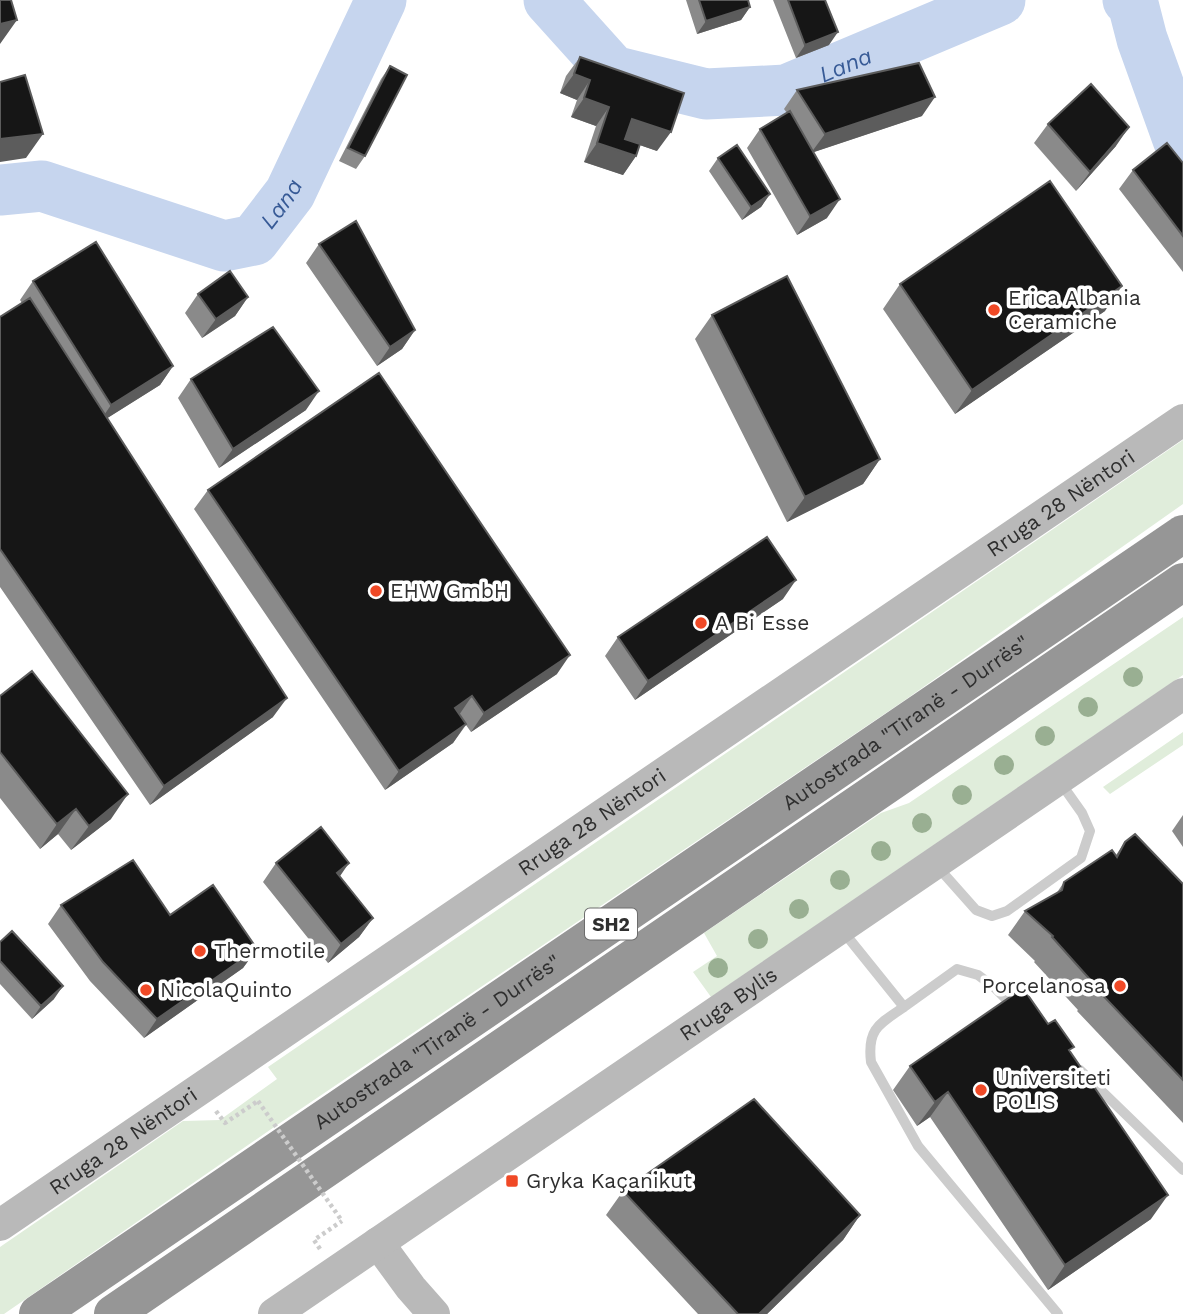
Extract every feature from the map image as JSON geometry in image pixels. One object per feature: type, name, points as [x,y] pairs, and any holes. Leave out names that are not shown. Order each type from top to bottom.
[{"type":"highway","name":"Autostrada \"Tiranë - Durrës\"","points":[[38,1314],[1183,534]]},
{"type":"highway","name":"Autostrada \"Tiranë - Durrës\"","points":[[113,1314],[1183,582]]},
{"type":"highway","points":[[869,797],[1002,729],[1183,606]]},
{"type":"main road","name":"Rruga 28 Nëntori","points":[[0,1225],[1183,420]]},
{"type":"main road","name":"Rruga Bylis","points":[[274,1314],[934,863],[1179,700]]},
{"type":"main road","points":[[378,1244],[434,1314]]},
{"type":"lane","points":[[934,863],[976,911],[992,916],[1007,911],[1081,858],[1090,831],[1083,813],[1058,779]]},
{"type":"lane","points":[[841,928],[904,1007]]},
{"type":"lane","points":[[1024,1016],[978,975],[957,969],[877,1026],[870,1048],[872,1062],[918,1146],[1058,1314]]},
{"type":"lane","points":[[1074,1064],[1183,1170]]},
{"type":"path","points":[[231,1119],[258,1101],[342,1221],[314,1240]]},
{"type":"green space","points":[[1183,440],[1183,504],[905,700],[280,1123],[4,1314],[0,1314],[0,1247],[183,1121],[220,1120],[277,1079],[268,1067]]},
{"type":"green space","points":[[1183,617],[1183,675],[711,997],[693,972],[717,956],[704,933],[881,813],[909,803]]},
{"type":"green space","points":[[1183,732],[1183,745],[1110,794],[1103,787]]},
{"type":"building","points":[[0,0],[11,0],[17,20],[0,24]]},
{"type":"building","points":[[699,0],[748,0],[750,7],[706,21]]},
{"type":"building","points":[[788,0],[825,0],[838,32],[805,45]]},
{"type":"building","points":[[580,57],[684,93],[671,132],[632,119],[625,139],[640,144],[636,156],[597,143],[609,107],[584,98],[590,80],[574,74]]},
{"type":"building","points":[[919,63],[935,97],[825,134],[797,90]]},
{"type":"building","points":[[390,66],[407,75],[365,156],[348,148]]},
{"type":"building","points":[[25,75],[43,134],[0,139],[0,82]]},
{"type":"building","points":[[1091,84],[1129,127],[1090,172],[1048,124]]},
{"type":"building","points":[[790,111],[840,199],[810,216],[760,129]]},
{"type":"building","points":[[1167,143],[1183,163],[1183,236],[1133,170]]},
{"type":"building","points":[[737,145],[770,194],[751,207],[718,158]]},
{"type":"building","name":"Erica Albania Ceramiche","points":[[1050,181],[1122,286],[972,390],[900,284]]},
{"type":"building","points":[[356,221],[415,330],[390,347],[319,244]]},
{"type":"building","points":[[96,242],[173,366],[111,405],[33,281]]},
{"type":"building","points":[[230,271],[248,297],[216,319],[198,294]]},
{"type":"building","points":[[787,276],[880,459],[805,497],[712,315]]},
{"type":"building","points":[[30,298],[287,698],[164,786],[0,549],[0,317]]},
{"type":"building","points":[[273,327],[319,391],[233,449],[191,379]]},
{"type":"building","name":"EHW GmbH","points":[[379,373],[570,655],[484,713],[472,696],[455,708],[466,724],[399,771],[208,490]]},
{"type":"building","name":"A Bi Esse","points":[[767,537],[796,580],[648,681],[618,637]]},
{"type":"building","points":[[32,671],[128,794],[89,826],[76,809],[57,824],[0,752],[0,696]]},
{"type":"building","points":[[321,827],[349,863],[337,873],[373,918],[341,944],[276,863]]},
{"type":"building","name":"Porcelanosa","points":[[1135,834],[1183,884],[1183,1080],[1094,986],[1053,936],[1025,911],[1062,890],[1064,882],[1112,850],[1117,857],[1125,842]]},
{"type":"building","points":[[133,860],[170,915],[213,885],[257,949],[157,1019],[103,962],[61,905]]},
{"type":"building","points":[[12,931],[63,986],[41,1006],[0,961],[0,942]]},
{"type":"building","points":[[1023,988],[1048,1024],[1055,1020],[1074,1047],[1069,1050],[1168,1195],[1065,1265],[948,1092],[935,1102],[910,1066]]},
{"type":"building","points":[[754,1099],[860,1215],[759,1314],[738,1314],[623,1191]]},
{"type":"waterway","name":"Lana","points":[[0,190],[42,186],[224,246],[254,240],[290,193],[381,0]]},
{"type":"waterway","name":"Lana","points":[[549,0],[613,71],[706,94],[786,90],[1000,0]]},
{"type":"waterway","name":"Lana","points":[[1128,0],[1133,4],[1142,39],[1178,139],[1183,143]]},
{"type":"place","name":"Erica Albania Ceramiche","points":[[994,310]]},
{"type":"place","name":"EHW GmbH","points":[[376,591]]},
{"type":"place","name":"A Bi Esse","points":[[701,623]]},
{"type":"place","name":"Thermotile","points":[[200,951]]},
{"type":"place","name":"Porcelanosa","points":[[1120,986]]},
{"type":"place","name":"NicolaQuinto","points":[[146,990]]},
{"type":"place","name":"Universiteti POLIS","points":[[981,1090]]},
{"type":"place","name":"Gryka Kaçanikut","points":[[512,1181]]}]
